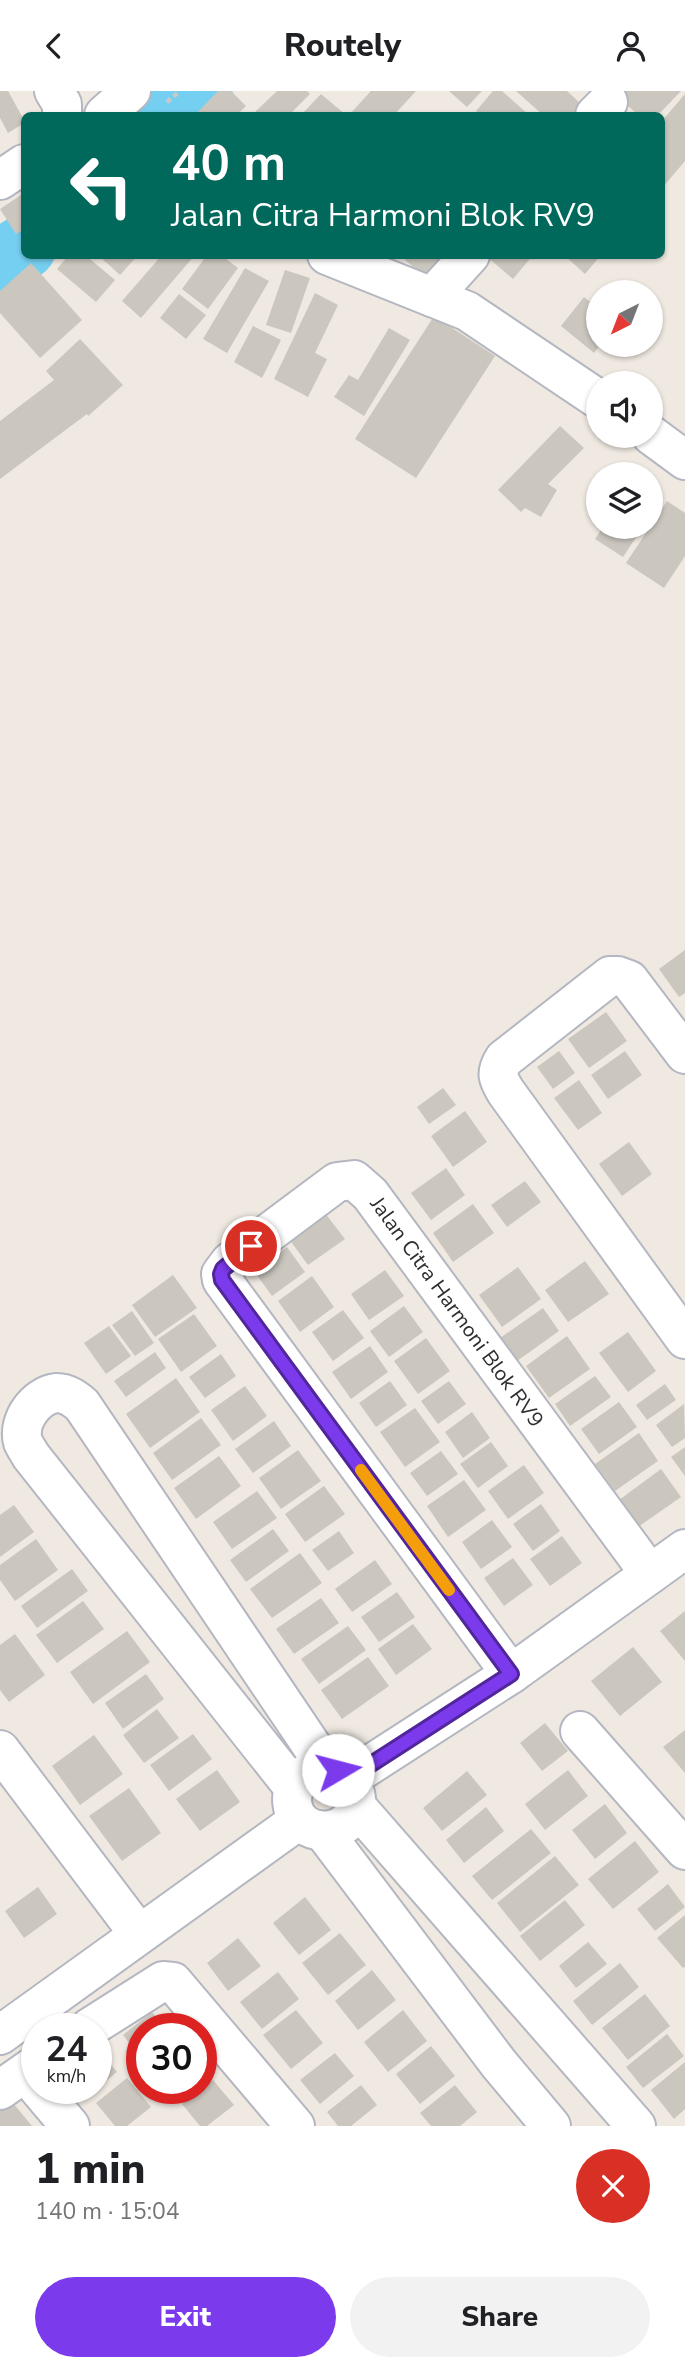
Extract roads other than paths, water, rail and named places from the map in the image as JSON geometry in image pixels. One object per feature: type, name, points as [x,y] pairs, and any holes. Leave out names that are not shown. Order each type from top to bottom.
[{"type":"street","points":[[54,91],[62,104],[62,112]]},
{"type":"street","points":[[107,112],[131,91]]},
{"type":"street","points":[[0,180],[21,166]]},
{"type":"street","points":[[337,259],[467,311],[586,391]]},
{"type":"street","points":[[432,297],[466,259]]},
{"type":"street","points":[[663,444],[685,460]]},
{"type":"street","points":[[685,1054],[629,980],[610,976],[504,1059],[498,1068],[497,1076],[685,1339]]},
{"type":"street","name":"Jalan Citra Harmoni Blok RV9","points":[[511,1674],[222,1280],[221,1274],[230,1262],[337,1182],[354,1180],[370,1194],[650,1574]]},
{"type":"street","points":[[551,2126],[499,2064],[31,1457],[23,1443],[25,1418],[31,1408],[44,1398],[57,1393],[69,1395],[82,1405],[343,1784],[636,2126]]},
{"type":"street","points":[[343,1784],[511,1674],[685,1549]]},
{"type":"street","points":[[580,1731],[685,1850]]},
{"type":"street","points":[[0,1750],[139,1934]]},
{"type":"street","points":[[305,1813],[306,1772],[343,1784]]},
{"type":"street","points":[[305,1813],[338,1829],[350,1819],[343,1784]]},
{"type":"street","points":[[0,2035],[305,1813]]},
{"type":"street","points":[[112,2013],[163,1981],[173,1982],[296,2126]]},
{"type":"street","points":[[49,2104],[70,2126]]},
{"type":"waterway","points":[[175,112],[200,91]]},
{"type":"waterway","points":[[0,262],[21,249]]}]
